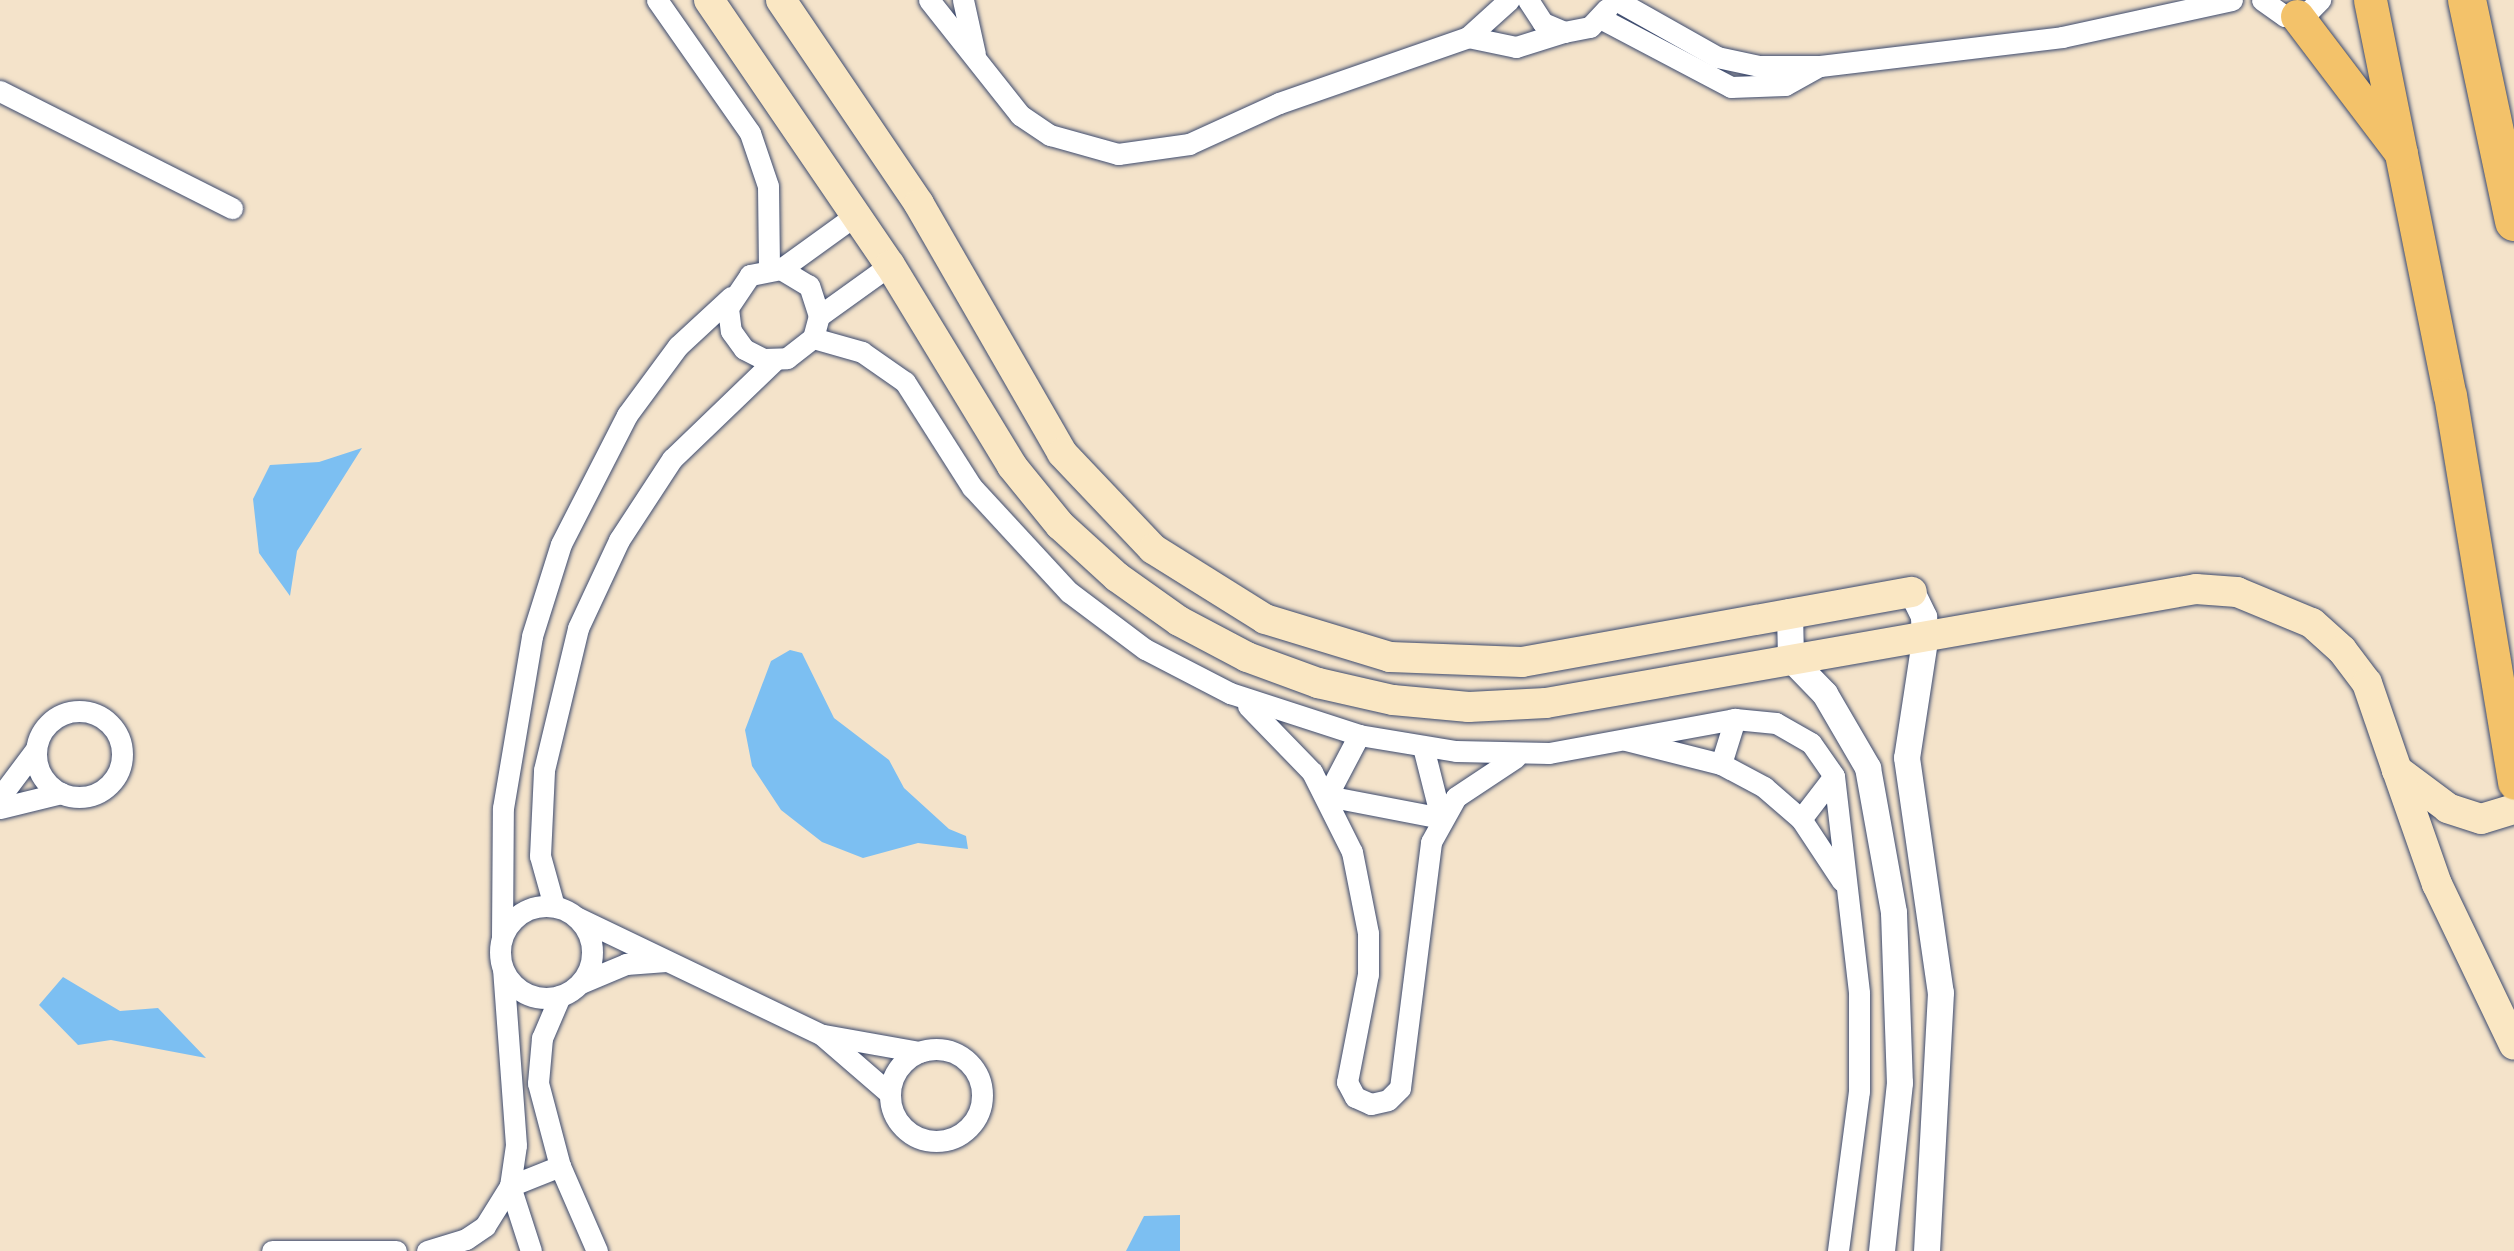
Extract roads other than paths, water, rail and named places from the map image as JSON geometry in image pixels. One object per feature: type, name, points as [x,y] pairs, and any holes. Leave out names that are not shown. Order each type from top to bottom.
[{"type":"highway","points":[[2467,0],[2514,222]]},
{"type":"main road","points":[[709,0],[857,214],[1012,466],[1060,525],[1158,607],[1247,657],[1318,684],[1393,700],[1469,707],[1546,704],[1791,659],[1924,641],[2196,589],[2237,592],[2312,623],[2342,650],[2367,682],[2437,884],[2514,1045]]},
{"type":"main road","points":[[781,0],[919,204],[1062,453],[1153,549],[1206,587],[1326,642],[1456,664],[1522,662],[1912,592]]},
{"type":"main road","points":[[2371,0],[2450,395],[2514,783]]},
{"type":"main road","points":[[2309,8],[2401,153]]},
{"type":"main road","points":[[2397,770],[2448,808],[2481,819],[2514,809]]},
{"type":"street","points":[[657,0],[750,133],[768,186],[775,269]]},
{"type":"street","points":[[929,0],[1012,107],[1050,135],[1083,148],[1154,153],[1468,37],[1509,0]]},
{"type":"street","points":[[963,0],[976,59]]},
{"type":"street","points":[[1528,0],[1543,23],[1564,32]]},
{"type":"street","points":[[1616,0],[1737,64],[1820,66],[2062,37],[2232,0]]},
{"type":"street","points":[[2262,0],[2274,12],[2309,8]]},
{"type":"street","points":[[1468,37],[1516,47],[1564,32],[1605,9],[1731,87],[1785,85],[1820,66]]},
{"type":"street","points":[[1731,87],[1737,64]]},
{"type":"street","points":[[0,91],[232,208]]},
{"type":"street","points":[[427,1251],[466,1239],[485,1226],[510,1186],[516,1145],[503,969],[505,795],[532,636],[561,544],[627,415],[678,346],[731,297],[750,275],[775,269],[857,214]]},
{"type":"street","points":[[819,316],[890,265]]},
{"type":"street","points":[[731,297],[728,320],[736,341],[753,356],[775,360],[797,354],[813,338],[819,316],[809,285],[775,269]]},
{"type":"street","points":[[813,338],[863,352],[905,382],[972,486],[1069,592],[1145,649],[1230,693],[1359,735],[1423,747],[1521,755],[1626,740],[1735,719],[1794,731],[1835,776],[1859,993],[1859,1091],[1838,1251]]},
{"type":"street","points":[[554,906],[540,856],[544,770],[563,675],[583,617],[619,540],[673,459],[775,360]]},
{"type":"street","points":[[1912,592],[1924,617],[1924,641],[1906,758],[1941,993],[1927,1251]]},
{"type":"street","points":[[1790,612],[1791,659],[1825,694],[1868,768],[1882,829],[1900,998],[1900,1083],[1882,1251]]},
{"type":"street","points":[[1230,693],[1290,744],[1327,796],[1363,892],[1368,974],[1347,1082],[1355,1097],[1371,1104],[1388,1100],[1400,1088],[1426,868],[1441,818],[1475,779],[1521,755]]},
{"type":"street","points":[[0,797],[36,749],[47,725],[70,712],[97,715],[116,733],[121,759],[110,783],[87,797],[61,793],[0,808]]},
{"type":"street","points":[[1721,765],[1735,719]]},
{"type":"street","points":[[1327,796],[1359,735]]},
{"type":"street","points":[[1626,740],[1721,765],[1764,787],[1801,819],[1849,895]]},
{"type":"street","points":[[1423,747],[1441,818]]},
{"type":"street","points":[[36,749],[41,775],[61,793]]},
{"type":"street","points":[[1801,819],[1835,776]]},
{"type":"street","points":[[1327,796],[1441,818]]},
{"type":"street","points":[[502,936],[527,910],[554,906],[822,1035],[890,1094]]},
{"type":"street","points":[[578,918],[592,956],[583,982]]},
{"type":"street","points":[[503,969],[532,996],[560,996],[583,982],[626,964],[672,961]]},
{"type":"street","points":[[560,996],[542,1038],[538,1083],[560,1166],[597,1251]]},
{"type":"street","points":[[822,1035],[919,1052],[948,1050],[972,1066],[982,1094],[974,1121],[951,1139],[922,1139],[899,1122],[890,1094],[894,1077],[919,1052]]},
{"type":"street","points":[[510,1186],[560,1166]]},
{"type":"street","points":[[510,1186],[531,1251]]},
{"type":"street","points":[[272,1251],[396,1251]]},
{"type":"water","points":[[362,448],[297,551],[290,596],[259,553],[253,499],[270,465],[319,462]]},
{"type":"water","points":[[790,650],[802,653],[834,718],[889,760],[904,788],[949,829],[966,836],[968,849],[918,843],[863,858],[822,842],[781,810],[752,766],[745,730],[771,661]]},
{"type":"water","points":[[63,977],[120,1011],[158,1008],[206,1058],[111,1040],[78,1045],[39,1005]]},
{"type":"water","points":[[1180,1215],[1180,1251],[1126,1251],[1144,1216]]}]
